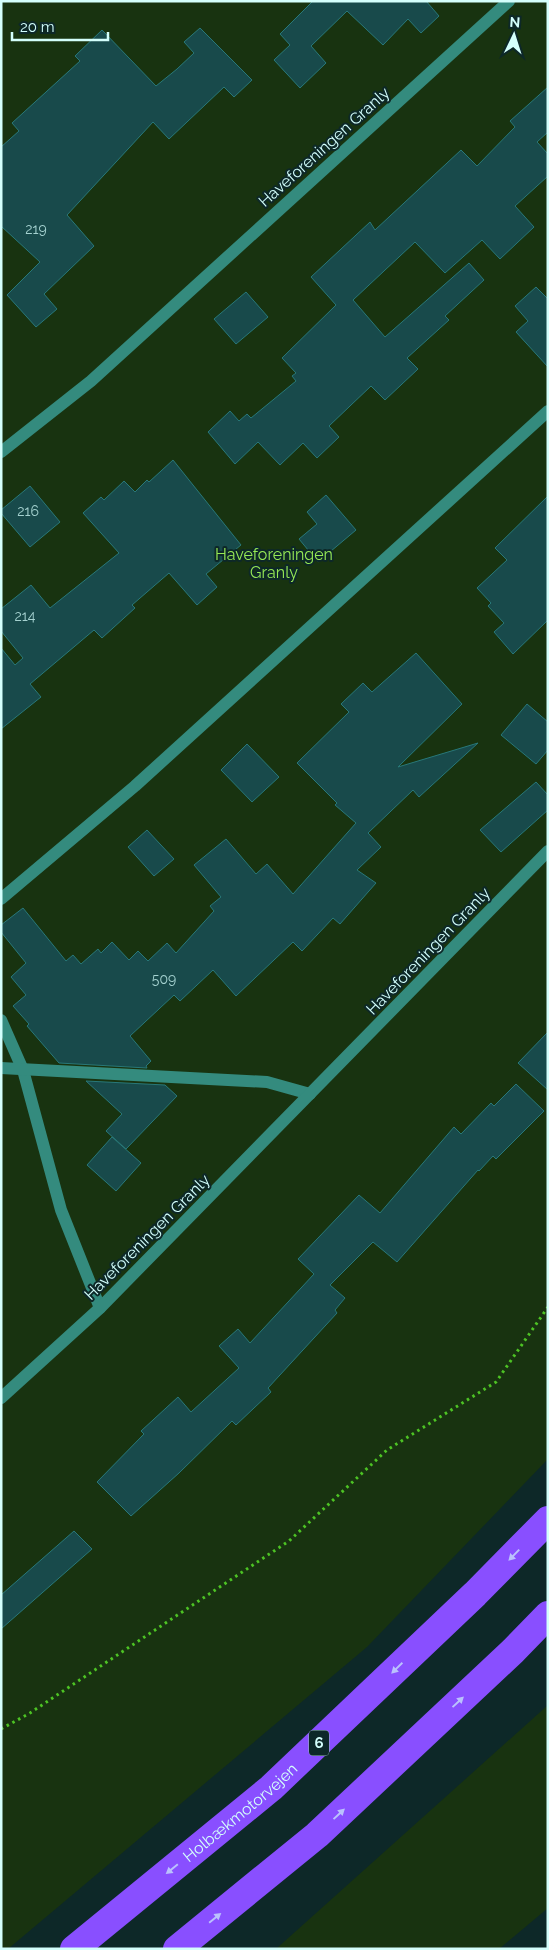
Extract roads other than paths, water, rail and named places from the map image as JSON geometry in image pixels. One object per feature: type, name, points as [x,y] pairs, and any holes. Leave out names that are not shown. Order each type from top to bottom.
[{"type":"highway","name":"Holbækmotorvejen","points":[[74,1949],[272,1788],[475,1594],[548,1520]]},
{"type":"highway","points":[[177,1949],[317,1834],[513,1651],[548,1615]]},
{"type":"lane","name":"Haveforeningen Granly","points":[[1,452],[90,381],[509,1]]},
{"type":"lane","points":[[1,899],[136,786],[548,411]]},
{"type":"lane","name":"Haveforeningen Granly","points":[[1,1398],[100,1308],[548,851]]},
{"type":"lane","points":[[1,1020],[22,1070],[61,1210],[100,1308]]},
{"type":"lane","points":[[1,1068],[267,1082],[310,1094]]}]
